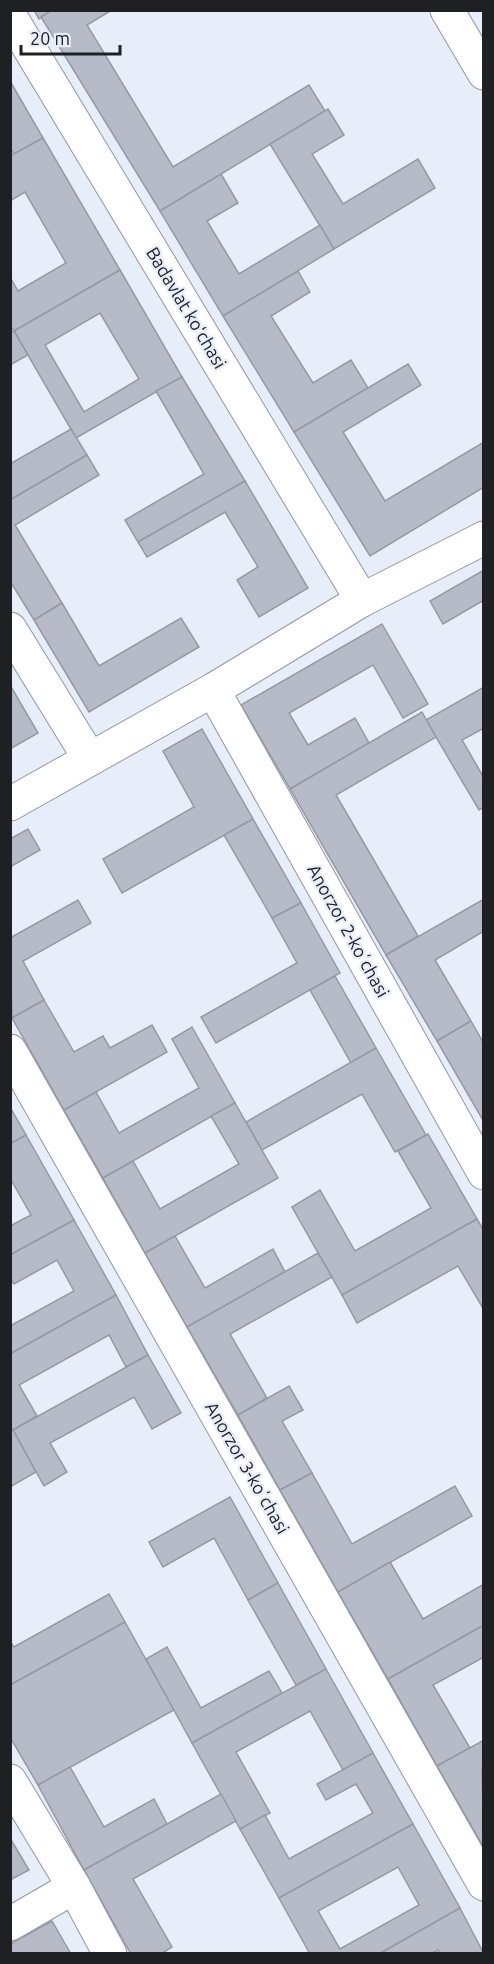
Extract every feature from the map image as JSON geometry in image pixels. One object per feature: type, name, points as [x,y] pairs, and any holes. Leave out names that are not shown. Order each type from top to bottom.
[{"type":"street","points":[[447,10],[483,74]]},
{"type":"street","name":"Badavlat koʻchasi","points":[[10,16],[362,600]]},
{"type":"street","points":[[10,804],[213,690],[362,600],[483,538]]},
{"type":"street","points":[[10,628],[90,759]]},
{"type":"street","name":"Аnorzor 2-koʼchasi","points":[[213,690],[483,1173]]},
{"type":"street","name":"Аnorzor 3-koʼchasi","points":[[10,1051],[483,1884]]},
{"type":"street","points":[[10,1782],[74,1887],[110,1953]]},
{"type":"street","points":[[10,1924],[74,1887]]},
{"type":"building","points":[[34,10],[52,10],[39,19]]},
{"type":"building","points":[[52,10],[112,10],[87,25],[173,167],[309,85],[325,111],[160,211],[41,17]]},
{"type":"building","points":[[10,81],[43,138],[14,154],[10,147]]},
{"type":"building","points":[[328,109],[344,135],[312,154],[343,204],[418,159],[435,188],[334,249],[270,144]]},
{"type":"building","points":[[43,138],[120,270],[14,331],[10,325],[10,277],[18,291],[66,263],[25,192],[10,201],[10,156]]},
{"type":"building","points":[[221,174],[238,203],[207,221],[239,274],[320,225],[334,249],[223,316],[160,211]]},
{"type":"building","points":[[120,270],[182,377],[76,438],[14,331]],"holes":[[[100,313],[139,379],[84,412],[45,345]]]},
{"type":"building","points":[[298,271],[310,292],[271,316],[313,383],[351,360],[368,388],[294,432],[223,316]]},
{"type":"building","points":[[14,331],[28,355],[10,365],[10,333]]},
{"type":"building","points":[[408,364],[421,385],[343,432],[385,501],[484,442],[484,487],[370,556],[294,432]]},
{"type":"building","points":[[182,377],[245,481],[138,542],[125,520],[204,474],[156,391]]},
{"type":"building","points":[[71,429],[87,455],[10,500],[10,464]]},
{"type":"building","points":[[87,455],[99,475],[15,525],[62,603],[34,620],[10,581],[10,500]]},
{"type":"building","points":[[245,481],[308,588],[259,617],[237,580],[258,567],[225,512],[147,557],[138,542]]},
{"type":"building","points":[[484,570],[484,600],[443,624],[430,601]]},
{"type":"building","points":[[62,603],[99,666],[181,618],[199,647],[89,712],[34,620]]},
{"type":"building","points":[[382,624],[428,704],[403,718],[373,665],[289,713],[308,745],[355,718],[369,743],[290,789],[241,705]]},
{"type":"building","points":[[10,685],[38,733],[10,749]]},
{"type":"building","points":[[484,687],[484,728],[462,740],[484,778],[484,807],[479,810],[426,720]]},
{"type":"building","points":[[422,712],[436,737],[336,795],[418,936],[386,955],[290,789]]},
{"type":"building","points":[[202,729],[253,819],[122,893],[103,859],[194,807],[163,751]]},
{"type":"building","points":[[253,819],[301,903],[272,918],[224,835]]},
{"type":"building","points":[[28,829],[40,850],[10,867],[10,839]]},
{"type":"building","points":[[484,899],[484,931],[435,960],[471,1021],[437,1041],[386,955]]},
{"type":"building","points":[[78,900],[91,923],[23,961],[44,1000],[12,1018],[10,938]]},
{"type":"building","points":[[301,903],[340,973],[216,1043],[201,1017],[297,963],[272,918]]},
{"type":"building","points":[[335,976],[376,1048],[351,1063],[310,990]]},
{"type":"building","points":[[44,1000],[74,1052],[103,1036],[110,1048],[152,1025],[167,1052],[64,1110],[12,1018]]},
{"type":"building","points":[[471,1021],[484,1044],[484,1122],[437,1041]]},
{"type":"building","points":[[192,1027],[235,1103],[103,1178],[64,1110],[96,1092],[119,1133],[199,1088],[172,1039]]},
{"type":"building","points":[[376,1048],[426,1135],[395,1152],[362,1094],[262,1150],[246,1122]]},
{"type":"building","points":[[235,1103],[278,1178],[145,1253],[103,1178],[133,1161],[160,1209],[239,1164],[211,1116]]},
{"type":"building","points":[[10,1107],[26,1135],[10,1144]]},
{"type":"building","points":[[428,1134],[477,1219],[342,1295],[292,1207],[320,1190],[355,1251],[431,1208],[398,1151]]},
{"type":"building","points":[[26,1135],[74,1220],[10,1255],[10,1226],[31,1215],[10,1178],[10,1144]]},
{"type":"building","points":[[477,1219],[484,1231],[484,1310],[458,1266],[357,1323],[342,1295]]},
{"type":"building","points":[[74,1220],[116,1295],[10,1354],[10,1326],[74,1291],[57,1260],[14,1284],[10,1278],[10,1255]]},
{"type":"building","points":[[175,1236],[205,1288],[273,1249],[285,1272],[187,1327],[145,1253]]},
{"type":"building","points":[[318,1253],[332,1277],[230,1334],[267,1398],[238,1415],[187,1327]]},
{"type":"building","points":[[116,1295],[148,1355],[126,1367],[109,1335],[19,1385],[37,1416],[13,1430],[10,1426],[10,1354]]},
{"type":"building","points":[[148,1355],[181,1413],[152,1429],[134,1397],[50,1443],[67,1472],[44,1486],[13,1430]]},
{"type":"building","points":[[289,1386],[303,1410],[282,1421],[312,1473],[280,1490],[238,1415]]},
{"type":"building","points":[[13,1430],[36,1472],[10,1487],[10,1431]]},
{"type":"building","points":[[312,1473],[352,1544],[455,1486],[472,1516],[338,1592],[280,1490]]},
{"type":"building","points":[[230,1497],[278,1583],[248,1600],[214,1538],[163,1567],[149,1542]]},
{"type":"building","points":[[390,1562],[423,1619],[484,1584],[484,1625],[388,1679],[338,1592]]},
{"type":"building","points":[[278,1583],[326,1669],[296,1685],[248,1600]]},
{"type":"building","points":[[109,1594],[125,1622],[10,1685],[10,1641],[14,1647]]},
{"type":"building","points":[[125,1622],[174,1710],[38,1785],[10,1737],[10,1685]]},
{"type":"building","points":[[484,1625],[484,1657],[433,1685],[470,1748],[437,1766],[388,1679]]},
{"type":"building","points":[[167,1647],[201,1708],[269,1671],[282,1693],[192,1743],[146,1659]]},
{"type":"building","points":[[326,1669],[373,1753],[343,1770],[310,1711],[236,1752],[270,1813],[240,1829],[192,1743]]},
{"type":"building","points":[[484,1740],[482,1773],[484,1848],[437,1766]]},
{"type":"building","points":[[373,1753],[413,1824],[279,1898],[240,1829],[265,1815],[289,1859],[373,1813],[356,1784],[326,1800],[317,1784]]},
{"type":"building","points":[[70,1767],[104,1827],[154,1799],[167,1824],[84,1870],[38,1785]]},
{"type":"building","points":[[221,1794],[236,1821],[133,1879],[172,1947],[161,1954],[131,1954],[84,1870]]},
{"type":"building","points":[[413,1824],[460,1908],[379,1954],[310,1954],[279,1898]],"holes":[[[398,1867],[419,1905],[340,1949],[318,1911]]]},
{"type":"building","points":[[10,1838],[29,1870],[10,1880]]},
{"type":"building","points":[[460,1908],[484,1954],[440,1954],[438,1950],[431,1954],[379,1954]]},
{"type":"building","points":[[52,1921],[71,1954],[10,1954],[10,1944]]}]
